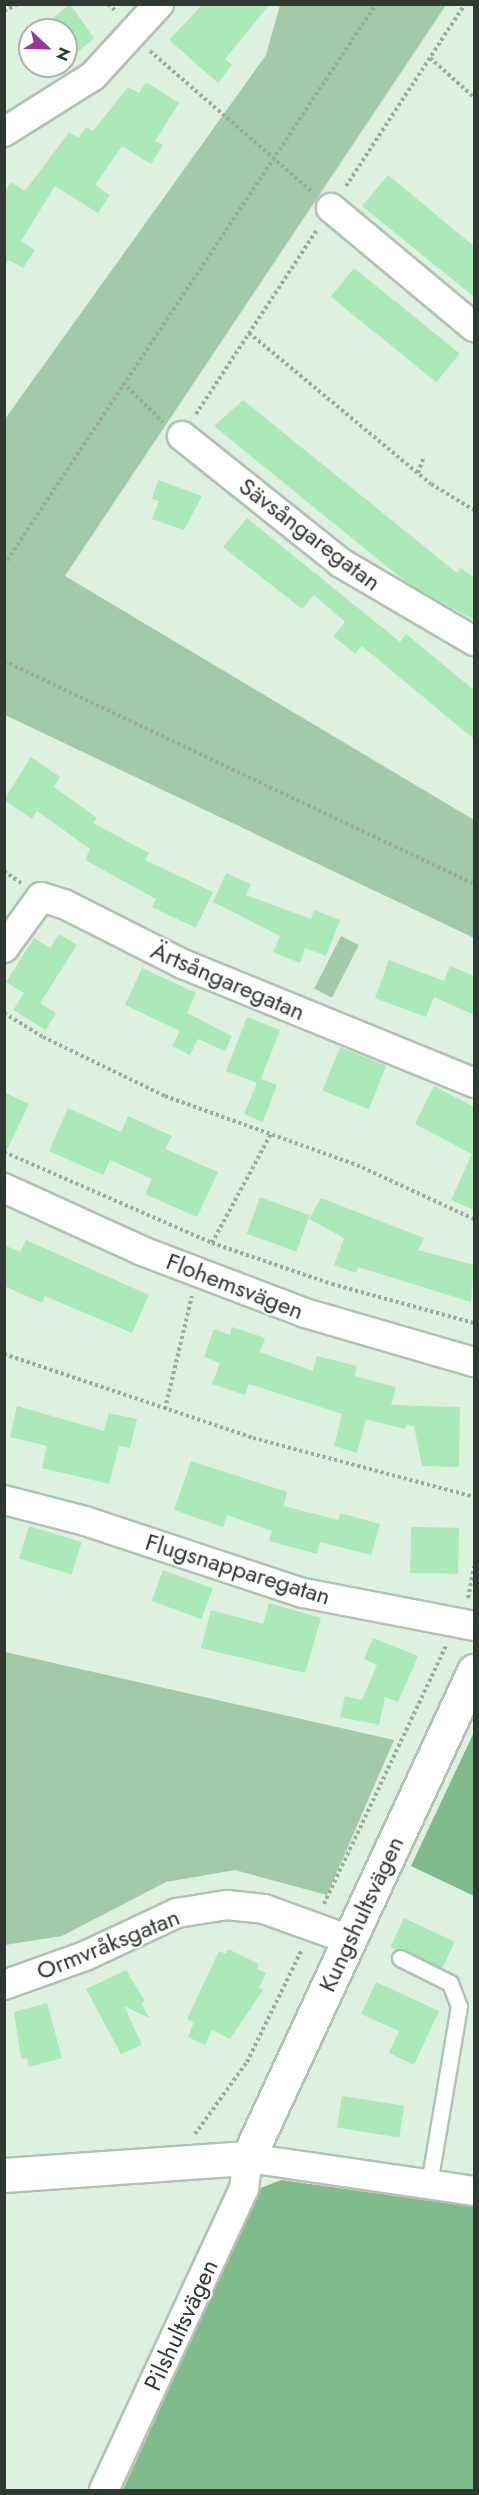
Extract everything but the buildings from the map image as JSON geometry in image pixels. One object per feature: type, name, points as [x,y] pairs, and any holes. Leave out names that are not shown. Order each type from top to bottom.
[{"type":"street","points":[[4,132],[68,96],[134,37],[159,4]]},
{"type":"street","points":[[331,208],[474,327]]},
{"type":"street","name":"Sävsångaregatan","points":[[182,436],[341,563],[474,641]]},
{"type":"street","name":"Ärtsångaregatan","points":[[4,948],[41,897],[64,904],[183,964],[474,1083]]},
{"type":"street","name":"Flohemsvägen","points":[[4,1188],[197,1273],[305,1313],[474,1362]]},
{"type":"street","name":"Flugsnapparegatan","points":[[4,1500],[85,1521],[303,1593],[466,1625]]},
{"type":"street","name":"Kungshultsvägen","points":[[248,2158],[474,1671]]},
{"type":"street","name":"Ormvråksgatan","points":[[4,1985],[85,1956],[177,1913],[227,1905],[264,1909],[303,1934],[350,1940]]},
{"type":"street","points":[[4,2175],[248,2158],[474,2191]]},
{"type":"street","name":"Pilshultsvägen","points":[[104,2490],[244,2189],[248,2158]]},
{"type":"lane","points":[[400,1958],[450,1983],[459,2006],[429,2184]]},
{"type":"path","points":[[4,11],[18,4]]},
{"type":"path","points":[[4,565],[376,4]]},
{"type":"path","points":[[134,37],[216,113],[331,208]]},
{"type":"path","points":[[430,58],[474,97]]},
{"type":"path","points":[[249,333],[418,473],[474,510]]},
{"type":"path","points":[[123,383],[151,413],[182,436]]},
{"type":"path","points":[[418,473],[423,459]]},
{"type":"path","points":[[4,661],[474,884]]},
{"type":"path","points":[[4,1013],[43,1037],[165,1096],[357,1165],[474,1219]]},
{"type":"path","points":[[212,1244],[271,1134]]},
{"type":"path","points":[[4,1152],[212,1244],[332,1284],[474,1323]]},
{"type":"path","points":[[165,1410],[197,1273]]},
{"type":"path","points":[[4,1354],[165,1410],[375,1473],[474,1497]]},
{"type":"path","points":[[197,2131],[237,2080],[264,2032],[304,1946],[303,1934],[466,1625],[474,1567]]},
{"type":"green space","points":[[280,5],[446,5],[65,576],[474,820],[474,938],[5,715],[5,419],[266,55]]},
{"type":"green space","points":[[341,936],[359,945],[332,998],[314,989]]},
{"type":"green space","points":[[5,1652],[394,1740],[327,1895],[235,1870],[166,1882],[62,1936],[5,1945]]},
{"type":"green space","points":[[474,1732],[474,1896],[411,1866]]},
{"type":"green space","points":[[281,2180],[474,2207],[474,2490],[123,2490],[261,2188]]}]
